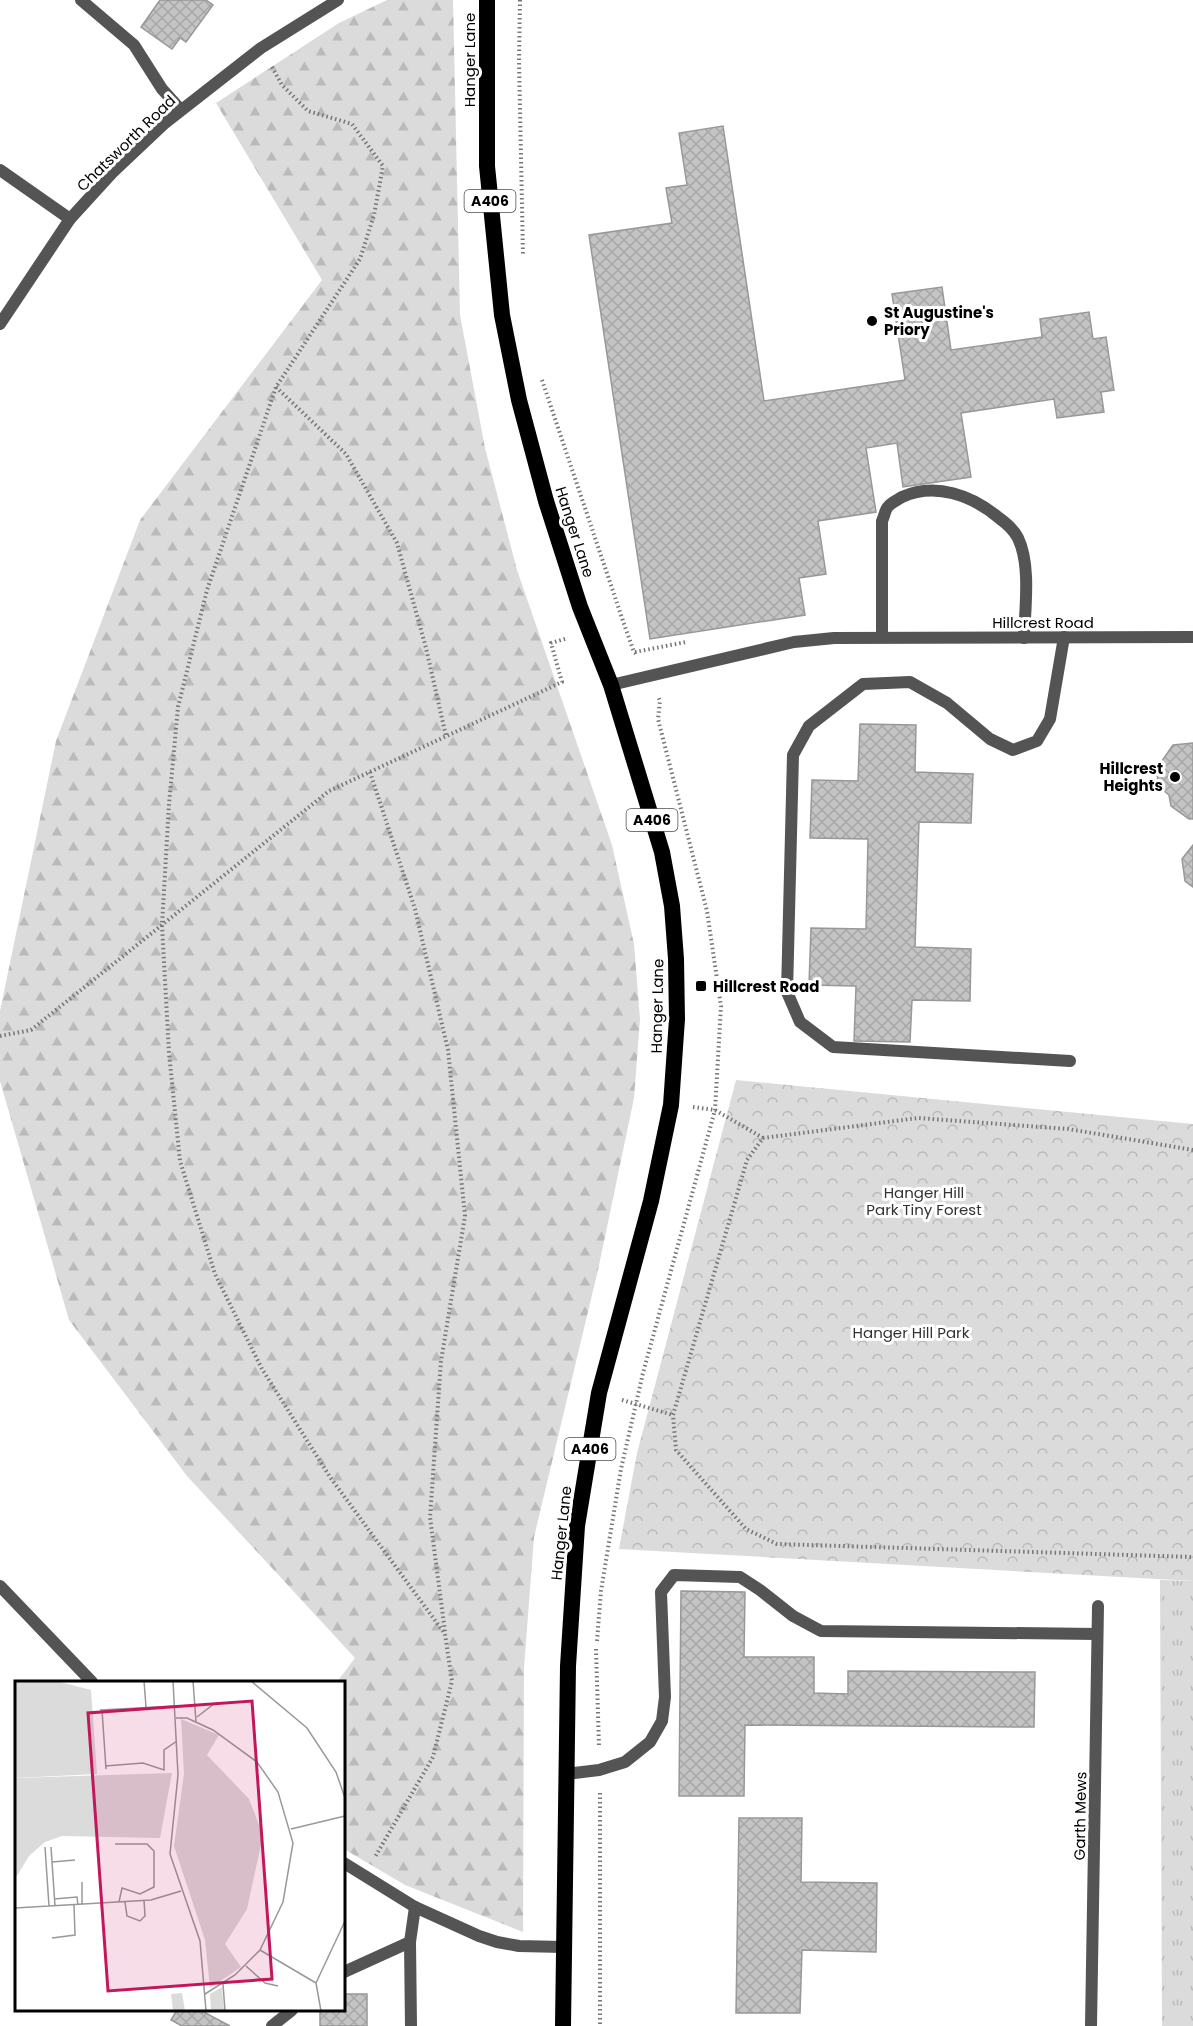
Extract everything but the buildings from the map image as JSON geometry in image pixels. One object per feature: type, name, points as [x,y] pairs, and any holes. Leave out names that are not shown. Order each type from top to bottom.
[{"type":"highway","name":"Hanger Lane","points":[[487,0],[487,166],[502,315],[519,400],[546,501],[580,607],[611,685],[662,852],[672,906],[676,959],[677,1019],[671,1105],[651,1201],[599,1393],[577,1526],[568,1666],[563,2026]]},
{"type":"street","points":[[81,0],[134,45],[162,89],[181,110]]},
{"type":"street","name":"Chatsworth Road","points":[[0,324],[70,219],[112,172],[181,110],[261,48],[338,0]]},
{"type":"street","points":[[0,170],[70,219]]},
{"type":"street","points":[[882,637],[882,521],[886,508],[897,500],[926,490],[970,498],[989,510],[1017,536],[1024,561],[1024,638]]},
{"type":"street","points":[[1064,637],[1050,719],[1037,741],[1013,750],[990,739],[946,703],[910,682],[863,684],[809,726],[793,755],[787,992],[800,1022],[833,1047],[1070,1062]]},
{"type":"street","name":"Hillcrest Road","points":[[611,685],[794,642],[834,638],[1193,638]]},
{"type":"street","points":[[566,1774],[600,1770],[625,1762],[650,1742],[662,1721],[665,1697],[661,1592],[674,1575],[740,1577],[793,1616],[821,1631],[1097,1634]]},
{"type":"street","points":[[0,1586],[90,1681]]},
{"type":"street","name":"Garth Mews","points":[[1091,2026],[1098,1606]]},
{"type":"street","points":[[345,1864],[415,1907],[479,1936],[519,1946],[563,1947]]},
{"type":"street","points":[[411,2026],[410,1942],[415,1907]]},
{"type":"street","points":[[345,1972],[410,1942]]},
{"type":"street","points":[[272,2026],[291,2011]]},
{"type":"path","points":[[520,0],[523,257]]},
{"type":"path","points":[[261,48],[282,85],[308,111],[352,123],[382,166],[374,215],[360,260],[276,387],[207,590],[178,707],[169,804],[162,925],[169,1053],[180,1161],[214,1274],[262,1370],[318,1457],[446,1634]]},
{"type":"path","name":"Hanger Lane","points":[[541,375],[634,652],[675,644]]},
{"type":"path","points":[[276,387],[346,454],[397,543],[447,736]]},
{"type":"path","points":[[0,1036],[31,1029],[330,791],[562,682],[551,643]]},
{"type":"path","points":[[600,2026],[600,1770],[596,1650],[601,1591],[621,1469],[635,1405],[715,1110],[721,1006],[707,911],[658,719],[660,701]]},
{"type":"path","points":[[364,1875],[433,1757],[452,1681],[430,1516],[441,1360],[465,1216],[448,1050],[415,909],[370,772]]},
{"type":"path","points":[[671,1105],[715,1110],[763,1138],[918,1118],[1068,1129],[1193,1150]]},
{"type":"path","points":[[763,1138],[747,1160],[673,1415],[676,1450],[746,1529],[777,1544],[1193,1557]]},
{"type":"path","points":[[599,1393],[673,1415]]},
{"type":"green space","points":[[387,0],[453,0],[460,315],[485,448],[517,570],[612,845],[634,944],[640,1019],[634,1098],[598,1270],[534,1537],[524,1668],[523,1932],[405,1885],[345,1850],[345,1681],[338,1681],[355,1658],[187,1476],[69,1320],[0,1081],[0,1011],[56,741],[140,520],[322,280],[216,103],[339,23]]},
{"type":"green space","name":"Hanger Hill Park","points":[[736,1080],[1193,1124],[1193,1581],[619,1549],[637,1453]]},
{"type":"green space","points":[[1160,1580],[1193,1581],[1193,2026],[1162,2026]]},
{"type":"place","name":"St Augustine's Priory","points":[[872,321]]},
{"type":"place","name":"Hillcrest Heights","points":[[1175,777]]},
{"type":"place","name":"Hillcrest Road","points":[[701,986]]},
{"type":"park label","name":"Hanger Hill Park Tiny Forest","points":[[924,1200]]}]
